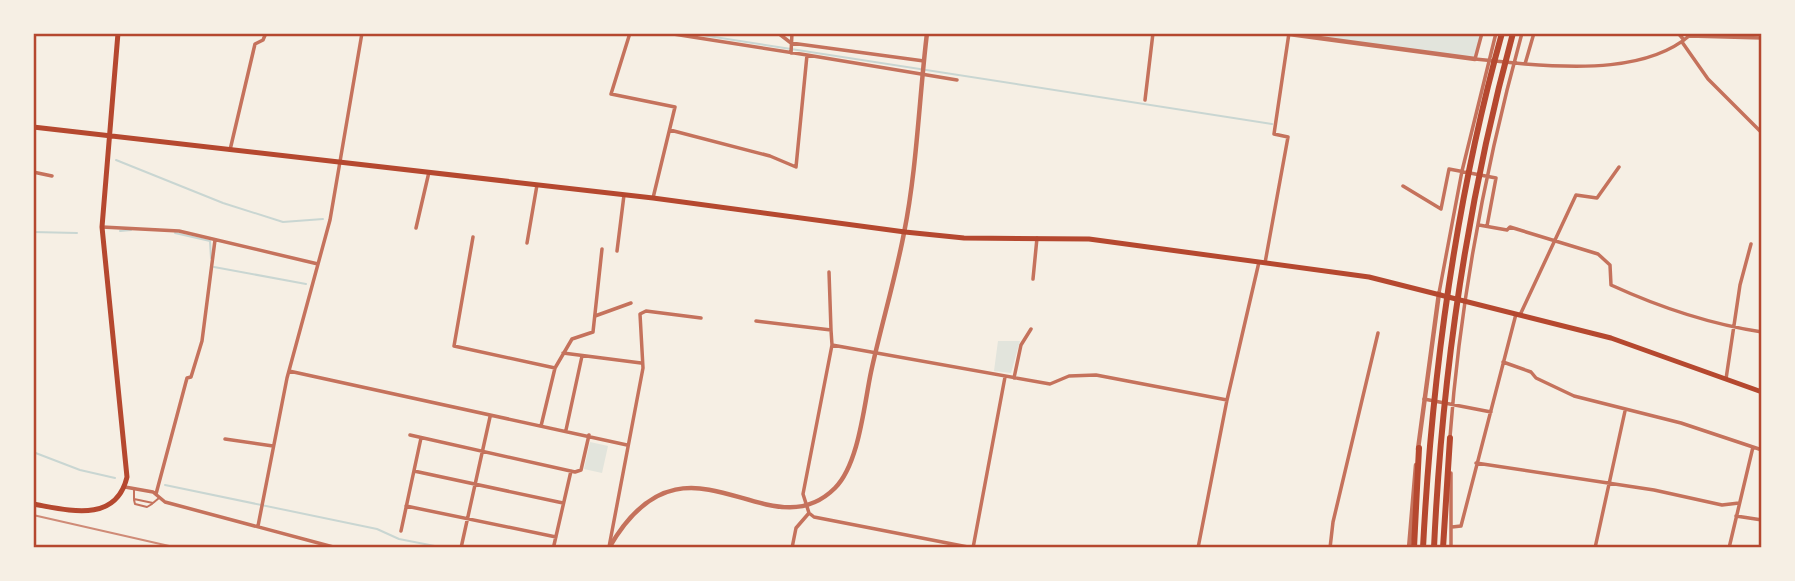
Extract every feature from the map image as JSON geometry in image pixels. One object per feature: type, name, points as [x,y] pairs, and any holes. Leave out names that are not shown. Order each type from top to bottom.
[{"type":"highway","points":[[1423,548],[1430,426],[1447,291],[1471,160],[1502,33]]},
{"type":"highway","points":[[1434,548],[1441,425],[1459,283],[1480,165],[1513,33]]},
{"type":"highway","points":[[1443,548],[1450,439]]},
{"type":"highway","points":[[1414,548],[1419,448]]},
{"type":"main road","points":[[33,504],[95,511],[116,500],[125,487],[127,454],[102,228],[118,33]]},
{"type":"main road","points":[[33,127],[653,198],[905,232],[964,238],[1111,242],[1369,277],[1611,338],[1762,392]]},
{"type":"street","points":[[230,150],[255,44],[264,40],[266,33]]},
{"type":"street","points":[[258,526],[289,371],[318,264],[340,162],[362,33]]},
{"type":"street","points":[[630,33],[611,94],[675,107],[653,198]]},
{"type":"street","points":[[667,33],[791,53],[923,69]]},
{"type":"street","points":[[778,33],[791,44],[923,69],[957,80]]},
{"type":"street","points":[[791,53],[792,33]]},
{"type":"street","points":[[609,547],[638,507],[655,494],[676,488],[695,488],[784,506],[805,504],[835,488],[851,462],[905,232],[927,33]]},
{"type":"street","points":[[1145,100],[1153,33]]},
{"type":"street","points":[[1198,548],[1227,400],[1262,262],[1288,137],[1275,134],[1289,33],[1487,61],[1568,67],[1634,60],[1683,41],[1689,36],[1762,38]]},
{"type":"street","points":[[1475,59],[1482,33]]},
{"type":"street","points":[[1409,548],[1424,399],[1439,293],[1462,171],[1496,33]]},
{"type":"street","points":[[1451,548],[1450,439],[1466,301],[1489,177],[1522,33]]},
{"type":"street","points":[[1525,64],[1534,33]]},
{"type":"street","points":[[1678,33],[1708,79],[1762,133]]},
{"type":"street","points":[[670,130],[770,156],[796,167],[807,55]]},
{"type":"street","points":[[1451,527],[1461,526],[1475,463],[1518,314],[1576,195],[1597,198],[1619,167]]},
{"type":"street","points":[[1403,186],[1441,209],[1449,169],[1496,178],[1487,226]]},
{"type":"street","points":[[416,228],[429,172]]},
{"type":"street","points":[[33,173],[52,176]]},
{"type":"street","points":[[527,243],[537,185]]},
{"type":"street","points":[[617,251],[624,195]]},
{"type":"street","points":[[1479,225],[1507,230],[1510,227],[1598,254],[1610,265],[1611,285],[1652,304],[1762,332]]},
{"type":"street","points":[[102,228],[179,231],[318,264]]},
{"type":"street","points":[[472,237],[454,346],[555,368]]},
{"type":"street","points":[[1033,279],[1037,238]]},
{"type":"street","points":[[158,496],[187,378],[191,377],[200,351],[215,240]]},
{"type":"street","points":[[1726,379],[1751,244]]},
{"type":"street","points":[[541,426],[555,368],[563,353],[572,338],[593,332],[602,249]]},
{"type":"street","points":[[829,272],[832,345],[803,494],[808,513],[814,517],[973,548],[1005,377]]},
{"type":"street","points":[[595,316],[631,303]]},
{"type":"street","points":[[609,547],[643,368],[640,314],[646,311],[701,318]]},
{"type":"street","points":[[756,321],[831,330]]},
{"type":"street","points":[[1014,378],[1021,345],[1031,329]]},
{"type":"street","points":[[1330,548],[1333,522],[1378,333]]},
{"type":"street","points":[[832,345],[1050,384],[1069,376],[1096,375],[1227,400]]},
{"type":"street","points":[[563,353],[641,363]]},
{"type":"street","points":[[566,430],[582,356]]},
{"type":"street","points":[[1503,362],[1531,372],[1536,378],[1574,396],[1681,423],[1762,450]]},
{"type":"street","points":[[289,371],[627,445]]},
{"type":"street","points":[[1424,399],[1491,412]]},
{"type":"street","points":[[1595,548],[1607,483],[1625,411]]},
{"type":"street","points":[[462,547],[490,417]]},
{"type":"street","points":[[410,435],[571,471],[581,470],[589,435]]},
{"type":"street","points":[[401,531],[421,438]]},
{"type":"street","points":[[225,439],[274,446]]},
{"type":"street","points":[[1729,548],[1753,447]]},
{"type":"street","points":[[1475,463],[1607,483],[1722,505],[1739,503]]},
{"type":"street","points":[[414,471],[563,503]]},
{"type":"street","points":[[554,545],[571,471]]},
{"type":"street","points":[[125,487],[158,496],[165,502],[337,548]]},
{"type":"street","points":[[406,506],[556,537]]},
{"type":"street","points":[[792,548],[796,528],[808,513]]},
{"type":"street","points":[[1736,516],[1762,520]]},
{"type":"lane","points":[[134,488],[134,499],[153,503],[158,496]]},
{"type":"shaded area","points":[[1482,33],[1475,59],[1289,34]]},
{"type":"shaded area","points":[[998,341],[1020,341],[1011,373],[994,371]]},
{"type":"shaded area","points":[[590,442],[608,446],[602,473],[584,469]]},
{"type":"waterway","points":[[689,33],[1272,124]]},
{"type":"waterway","points":[[116,160],[223,203],[283,222],[323,219]]},
{"type":"waterway","points":[[120,231],[131,230]]},
{"type":"waterway","points":[[33,232],[77,233]]},
{"type":"waterway","points":[[175,233],[210,241],[211,258]]},
{"type":"waterway","points":[[214,267],[306,284]]},
{"type":"waterway","points":[[33,452],[80,470],[115,478]]},
{"type":"waterway","points":[[165,485],[377,529],[399,539],[445,548]]},
{"type":"railway","points":[[33,515],[178,548]]}]
